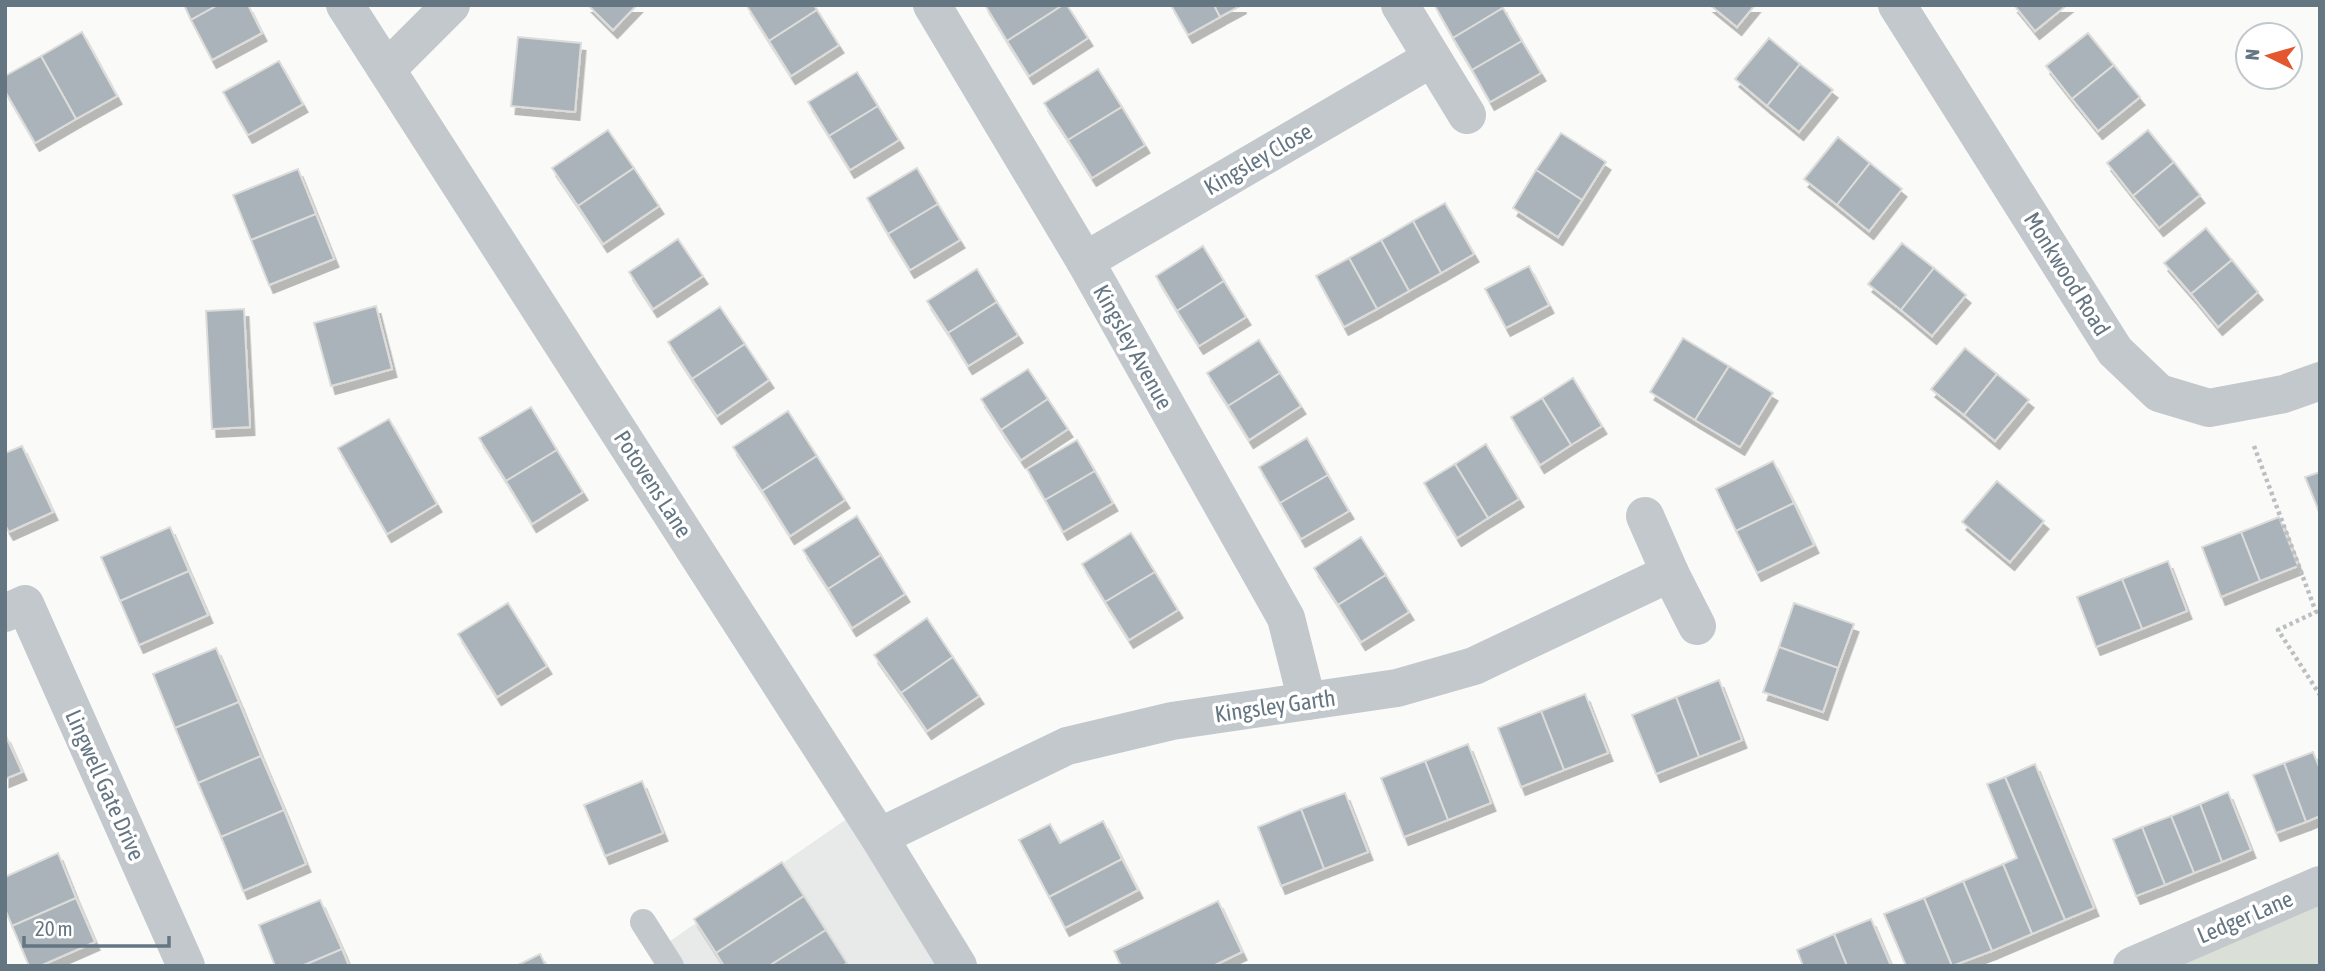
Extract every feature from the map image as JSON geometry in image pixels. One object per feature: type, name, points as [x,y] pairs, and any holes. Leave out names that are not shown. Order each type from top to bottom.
[{"type":"street","name":"Potovens Lane","points":[[345,5],[879,837],[958,966]]},
{"type":"street","points":[[387,69],[451,5]]},
{"type":"street","name":"Kingsley Avenue","points":[[932,5],[1085,261],[1286,618],[1307,701]]},
{"type":"street","points":[[1400,5],[1466,115]]},
{"type":"street","name":"Monkwood Road","points":[[1897,5],[2115,351],[2160,393],[2209,408],[2284,394],[2320,381]]},
{"type":"street","name":"Kingsley Close","points":[[1085,261],[1432,58]]},
{"type":"street","points":[[1645,516],[1697,625]]},
{"type":"street","name":"Kingsley Garth","points":[[879,837],[1067,746],[1172,721],[1397,688],[1474,666],[1670,573]]},
{"type":"street","name":"Lingwell Gate Drive","points":[[15,609],[186,966]]},
{"type":"street","name":"Ledger Lane","points":[[2145,963],[2320,885]]},
{"type":"lane","points":[[643,922],[671,966]]},
{"type":"path","points":[[2238,402],[2316,612],[2278,630],[2320,695]]},
{"type":"shaded area","points":[[861,809],[958,966],[671,966],[660,948]]},
{"type":"shaded area","points":[[2320,885],[2320,966],[2132,966]]},
{"type":"building","points":[[184,5],[218,5],[191,20]]},
{"type":"building","points":[[218,5],[248,5],[262,33],[212,60],[191,20]]},
{"type":"building","points":[[588,5],[637,5],[613,30]]},
{"type":"building","points":[[814,5],[817,10],[769,41],[747,6]]},
{"type":"building","points":[[985,5],[1063,5],[1007,41]]},
{"type":"building","points":[[1067,5],[1088,38],[1029,76],[1007,41]]},
{"type":"building","points":[[1171,5],[1214,5],[1220,17],[1188,35]]},
{"type":"building","points":[[1214,5],[1242,5],[1220,17]]},
{"type":"building","points":[[1502,5],[1503,8],[1453,38],[1435,6]]},
{"type":"building","points":[[1710,5],[1755,5],[1737,27]]},
{"type":"building","points":[[2014,5],[2067,5],[2035,31]]},
{"type":"building","points":[[1503,8],[1522,41],[1472,70],[1453,38]]},
{"type":"building","points":[[817,10],[839,45],[791,76],[769,41]]},
{"type":"building","points":[[82,32],[117,96],[76,119],[41,56]]},
{"type":"building","points":[[2088,33],[2114,65],[2072,99],[2046,66]]},
{"type":"building","points":[[518,37],[581,43],[575,112],[511,106]]},
{"type":"building","points":[[1769,38],[1800,64],[1767,106],[1735,79]]},
{"type":"building","points":[[1522,41],[1541,73],[1490,102],[1472,70]]},
{"type":"building","points":[[41,56],[76,119],[35,143],[5,91],[5,76]]},
{"type":"building","points":[[279,61],[303,104],[248,135],[223,92]]},
{"type":"building","points":[[1800,64],[1833,90],[1799,132],[1767,106]]},
{"type":"building","points":[[2114,65],[2140,97],[2098,131],[2072,99]]},
{"type":"building","points":[[1098,69],[1122,107],[1068,140],[1044,103]]},
{"type":"building","points":[[857,72],[878,106],[829,136],[808,102]]},
{"type":"building","points":[[878,106],[899,140],[850,170],[829,136]]},
{"type":"building","points":[[1122,107],[1145,145],[1092,178],[1068,140]]},
{"type":"building","points":[[608,130],[634,168],[578,206],[552,168]]},
{"type":"building","points":[[2148,130],[2174,162],[2133,196],[2107,163]]},
{"type":"building","points":[[1561,133],[1606,162],[1582,200],[1536,170]]},
{"type":"building","points":[[1838,137],[1870,163],[1837,205],[1804,179]]},
{"type":"building","points":[[2174,162],[2200,195],[2159,228],[2133,196]]},
{"type":"building","points":[[1870,163],[1902,189],[1869,231],[1837,205]]},
{"type":"building","points":[[634,168],[659,206],[603,244],[578,206]]},
{"type":"building","points":[[917,168],[938,204],[888,234],[867,198]]},
{"type":"building","points":[[298,169],[316,214],[251,240],[233,195]]},
{"type":"building","points":[[1536,170],[1582,200],[1558,237],[1513,208]]},
{"type":"building","points":[[1445,203],[1474,254],[1441,273],[1413,221]]},
{"type":"building","points":[[938,204],[960,240],[910,270],[888,234]]},
{"type":"building","points":[[316,214],[334,259],[269,285],[251,240]]},
{"type":"building","points":[[1413,221],[1441,273],[1409,291],[1381,240]]},
{"type":"building","points":[[2206,228],[2232,260],[2191,294],[2164,263]]},
{"type":"building","points":[[678,239],[703,276],[653,309],[629,272]]},
{"type":"building","points":[[1381,240],[1409,291],[1377,309],[1349,258]]},
{"type":"building","points":[[1902,243],[1934,268],[1901,310],[1868,284]]},
{"type":"building","points":[[1203,246],[1224,281],[1177,311],[1156,276]]},
{"type":"building","points":[[1349,258],[1377,309],[1344,327],[1316,276]]},
{"type":"building","points":[[2232,260],[2258,292],[2218,327],[2191,294]]},
{"type":"building","points":[[1529,266],[1549,305],[1506,328],[1485,289]]},
{"type":"building","points":[[1934,268],[1966,295],[1932,336],[1901,310]]},
{"type":"building","points":[[977,269],[997,302],[948,333],[927,301]]},
{"type":"building","points":[[1224,281],[1246,317],[1199,346],[1177,311]]},
{"type":"building","points":[[997,302],[1018,335],[968,366],[948,333]]},
{"type":"building","points":[[376,306],[392,369],[331,386],[314,323]]},
{"type":"building","points":[[720,307],[745,344],[692,379],[668,342]]},
{"type":"building","points":[[244,309],[250,427],[212,429],[206,311]]},
{"type":"building","points":[[1683,338],[1729,366],[1695,420],[1650,392]]},
{"type":"building","points":[[1259,340],[1280,373],[1228,406],[1207,373]]},
{"type":"building","points":[[745,344],[769,380],[717,416],[692,379]]},
{"type":"building","points":[[1965,348],[1997,374],[1964,415],[1931,389]]},
{"type":"building","points":[[1729,366],[1773,393],[1740,447],[1695,420]]},
{"type":"building","points":[[1028,369],[1048,399],[1001,430],[981,399]]},
{"type":"building","points":[[1280,373],[1301,406],[1249,440],[1228,406]]},
{"type":"building","points":[[1997,374],[2029,400],[1995,441],[1964,415]]},
{"type":"building","points":[[1573,378],[1602,426],[1571,445],[1542,398]]},
{"type":"building","points":[[1542,398],[1571,445],[1540,465],[1511,417]]},
{"type":"building","points":[[1048,399],[1068,429],[1021,460],[1001,430]]},
{"type":"building","points":[[531,407],[557,450],[506,481],[479,438]]},
{"type":"building","points":[[788,411],[817,456],[762,491],[733,447]]},
{"type":"building","points":[[389,419],[437,504],[387,534],[338,448]]},
{"type":"building","points":[[1307,438],[1328,475],[1280,503],[1259,467]]},
{"type":"building","points":[[1077,440],[1095,471],[1045,500],[1027,469]]},
{"type":"building","points":[[1486,444],[1519,499],[1488,518],[1455,464]]},
{"type":"building","points":[[22,446],[53,512],[9,532],[5,525],[5,453]]},
{"type":"building","points":[[557,450],[583,492],[532,524],[506,481]]},
{"type":"building","points":[[817,456],[845,500],[790,536],[762,491]]},
{"type":"building","points":[[1773,461],[1794,503],[1736,531],[1716,489]]},
{"type":"building","points":[[1455,464],[1488,518],[1457,538],[1424,483]]},
{"type":"building","points":[[1095,471],[1113,503],[1063,532],[1045,500]]},
{"type":"building","points":[[2320,472],[2320,514],[2305,477]]},
{"type":"building","points":[[1328,475],[1349,511],[1301,539],[1280,503]]},
{"type":"building","points":[[1997,481],[2044,521],[2010,562],[1962,522]]},
{"type":"building","points":[[1794,503],[1814,545],[1757,573],[1736,531]]},
{"type":"building","points":[[857,516],[881,555],[828,589],[803,550]]},
{"type":"building","points":[[2279,517],[2298,566],[2260,581],[2241,532]]},
{"type":"building","points":[[170,527],[189,571],[120,601],[101,557]]},
{"type":"building","points":[[2241,532],[2260,581],[2221,597],[2202,547]]},
{"type":"building","points":[[1131,533],[1155,572],[1105,602],[1082,564]]},
{"type":"building","points":[[1361,537],[1386,575],[1338,605],[1314,568]]},
{"type":"building","points":[[881,555],[905,594],[852,628],[828,589]]},
{"type":"building","points":[[2168,561],[2187,611],[2142,629],[2122,579]]},
{"type":"building","points":[[189,571],[208,615],[139,645],[120,601]]},
{"type":"building","points":[[1155,572],[1178,610],[1129,640],[1105,602]]},
{"type":"building","points":[[1386,575],[1409,612],[1361,642],[1338,605]]},
{"type":"building","points":[[2122,579],[2142,629],[2096,647],[2077,597]]},
{"type":"building","points":[[508,603],[547,666],[497,697],[458,634]]},
{"type":"building","points":[[1794,603],[1854,624],[1838,668],[1779,647]]},
{"type":"building","points":[[927,618],[953,657],[901,693],[874,655]]},
{"type":"building","points":[[1779,647],[1838,668],[1823,712],[1763,692]]},
{"type":"building","points":[[216,648],[239,702],[175,728],[153,674]]},
{"type":"building","points":[[953,657],[979,696],[927,731],[901,693]]},
{"type":"building","points":[[1719,680],[1742,740],[1699,757],[1676,697]]},
{"type":"building","points":[[1585,694],[1608,753],[1564,770],[1541,711]]},
{"type":"building","points":[[1676,697],[1699,757],[1656,774],[1632,715]]},
{"type":"building","points":[[239,702],[261,756],[198,783],[175,728]]},
{"type":"building","points":[[1541,711],[1564,770],[1521,787],[1498,728]]},
{"type":"building","points":[[5,734],[22,772],[5,779]]},
{"type":"building","points":[[1468,744],[1491,803],[1448,820],[1425,761]]},
{"type":"building","points":[[2313,752],[2320,769],[2320,816],[2306,822],[2284,763]]},
{"type":"building","points":[[261,756],[284,810],[221,837],[198,783]]},
{"type":"building","points":[[1425,761],[1448,820],[1404,837],[1381,778]]},
{"type":"building","points":[[2284,763],[2306,822],[2276,833],[2253,775]]},
{"type":"building","points":[[2035,764],[2094,908],[2065,920],[2005,777]]},
{"type":"building","points":[[2005,777],[2065,920],[2032,934],[2003,864],[2017,858],[1987,784]]},
{"type":"building","points":[[642,781],[663,833],[605,856],[584,805]]},
{"type":"building","points":[[2228,792],[2251,850],[2222,862],[2200,804]]},
{"type":"building","points":[[1345,793],[1368,852],[1324,869],[1301,809]]},
{"type":"building","points":[[2200,804],[2222,862],[2194,873],[2171,816]]},
{"type":"building","points":[[1301,809],[1324,869],[1281,886],[1258,827]]},
{"type":"building","points":[[284,810],[306,864],[243,891],[221,837]]},
{"type":"building","points":[[2171,816],[2194,873],[2165,885],[2142,827]]},
{"type":"building","points":[[1103,821],[1122,859],[1049,897],[1019,840],[1050,824],[1060,843]]},
{"type":"building","points":[[2142,827],[2165,885],[2136,896],[2113,839]]},
{"type":"building","points":[[58,853],[76,898],[12,926],[5,909],[5,877]]},
{"type":"building","points":[[1122,859],[1138,890],[1065,928],[1049,897]]},
{"type":"building","points":[[782,862],[804,896],[716,953],[694,919]]},
{"type":"building","points":[[2003,864],[2032,934],[1992,951],[1963,881]]},
{"type":"building","points":[[1963,881],[1992,951],[1952,966],[1924,898]]},
{"type":"building","points":[[804,896],[826,930],[769,966],[724,966],[716,953]]},
{"type":"building","points":[[76,898],[95,942],[40,966],[29,966],[12,926]]},
{"type":"building","points":[[1924,898],[1952,966],[1906,966],[1884,914]]},
{"type":"building","points":[[320,900],[342,949],[302,966],[275,966],[259,925]]},
{"type":"building","points":[[1218,901],[1242,952],[1213,966],[1121,966],[1114,951]]},
{"type":"building","points":[[1871,919],[1891,966],[1847,966],[1834,934]]},
{"type":"building","points":[[826,930],[847,963],[843,966],[769,966]]},
{"type":"building","points":[[1834,934],[1847,966],[1803,966],[1797,950]]},
{"type":"building","points":[[342,949],[349,966],[302,966]]},
{"type":"building","points":[[540,954],[546,966],[516,966]]}]
